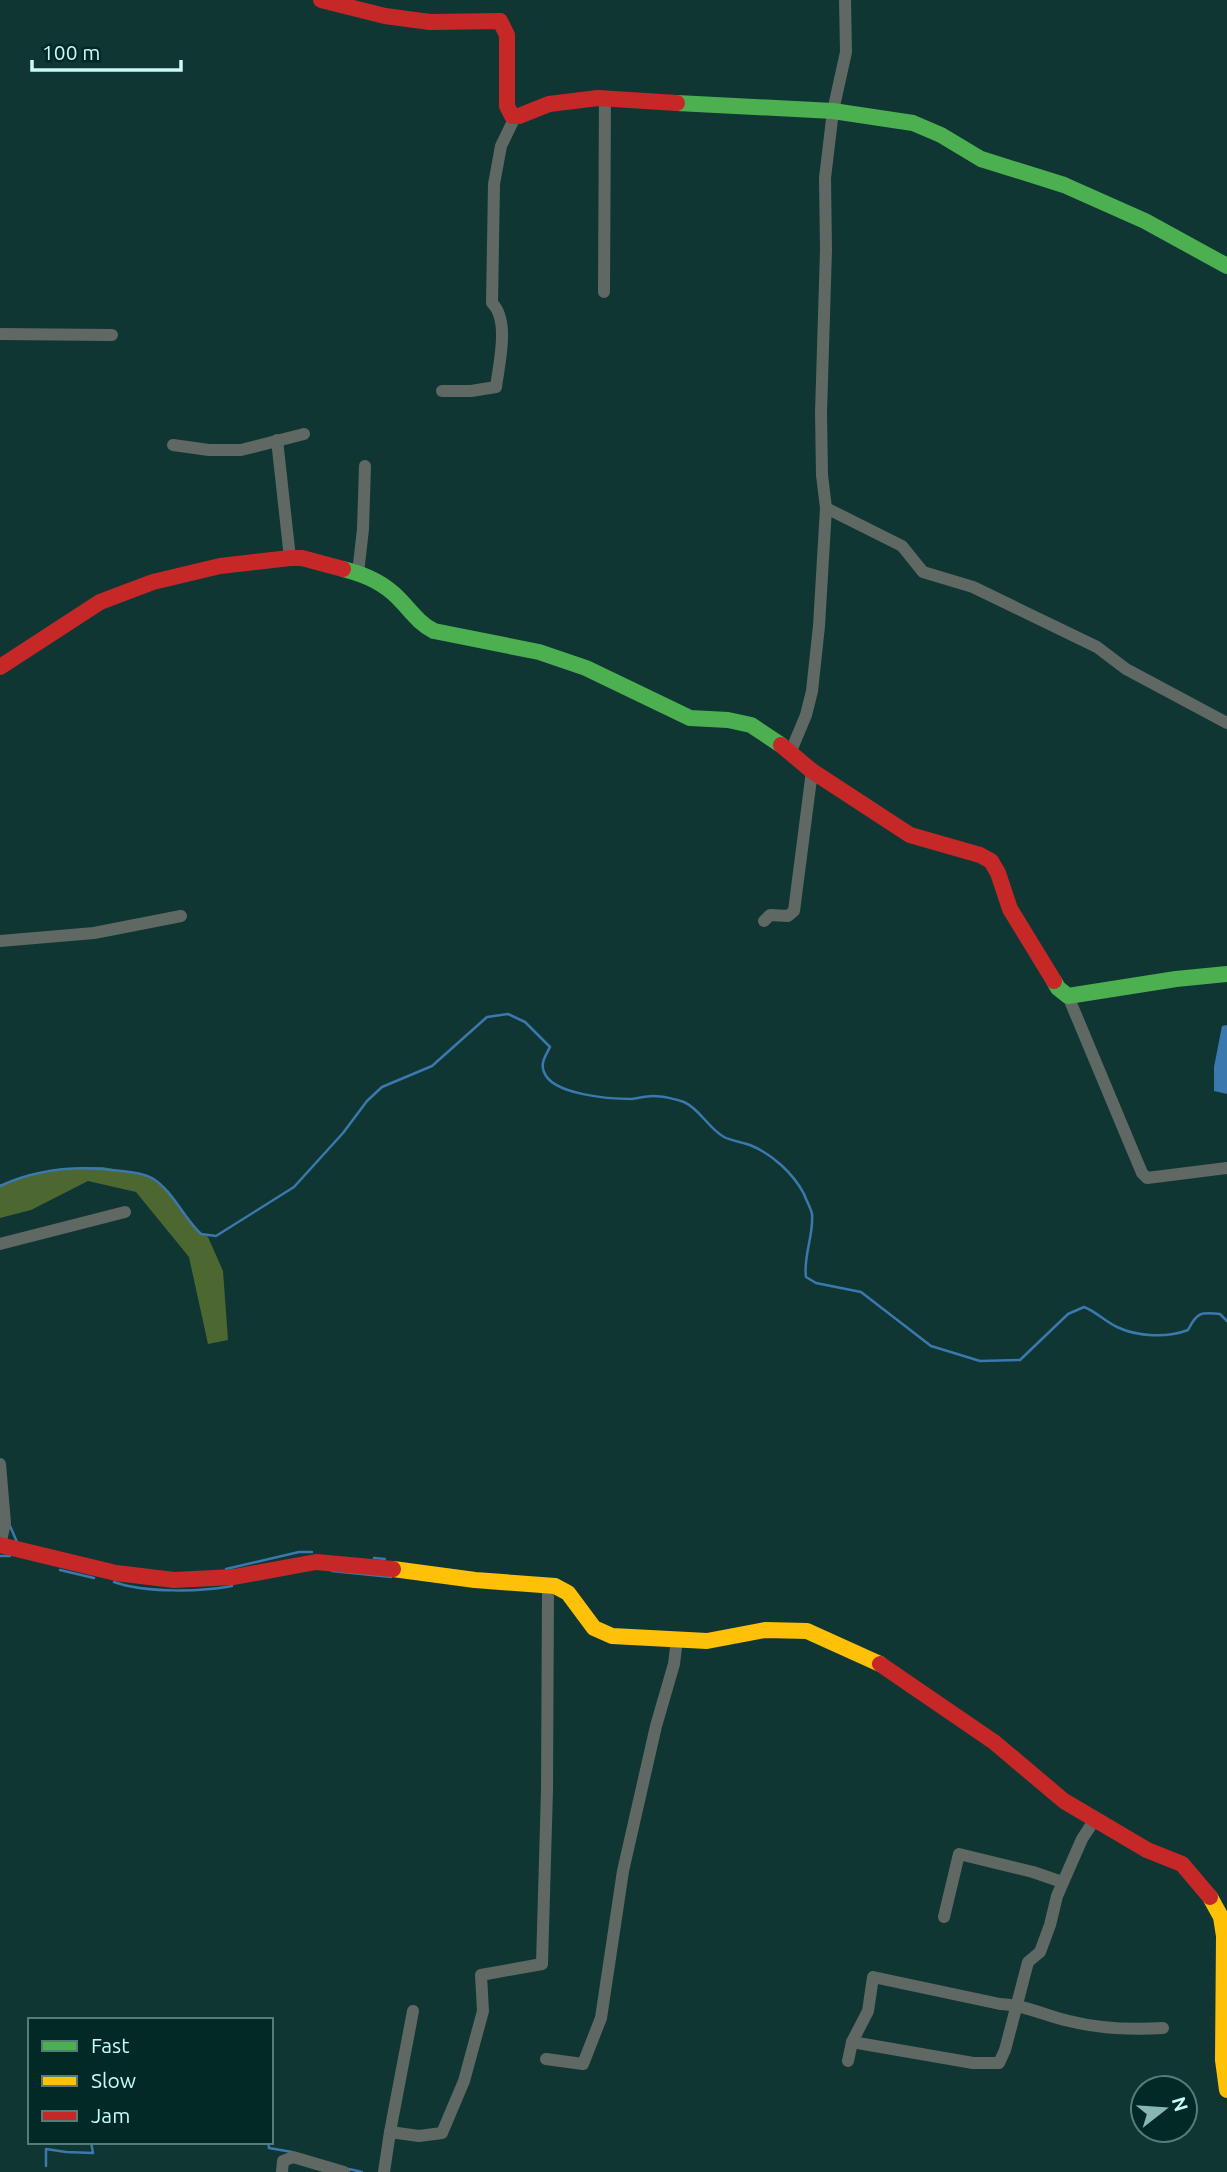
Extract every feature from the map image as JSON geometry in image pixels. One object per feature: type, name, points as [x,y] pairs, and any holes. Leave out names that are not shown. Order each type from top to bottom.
[{"type":"street","points":[[321,0],[396,18],[430,22],[500,21],[506,35],[507,106],[509,115],[515,117],[550,104],[605,98],[741,108],[833,111],[913,123],[941,135],[981,159],[1064,185],[1226,262]]},
{"type":"street","points":[[791,751],[806,715],[812,691],[820,626],[826,508],[822,475],[821,413],[826,250],[825,178],[833,111],[846,52],[845,0]]},
{"type":"street","points":[[604,292],[605,98]]},
{"type":"street","points":[[442,391],[471,391],[496,387],[502,328],[501,314],[492,303],[494,184],[501,146],[515,117]]},
{"type":"street","points":[[0,334],[113,335]]},
{"type":"street","points":[[173,445],[209,450],[241,450],[304,434]]},
{"type":"street","points":[[277,440],[290,558]]},
{"type":"street","points":[[358,573],[363,529],[365,466]]},
{"type":"street","points":[[826,508],[902,546],[923,572],[973,587],[1097,647],[1135,674],[1227,723]]},
{"type":"street","points":[[0,667],[100,602],[153,582],[220,566],[302,558],[377,581],[394,594],[421,624],[434,631],[539,652],[586,668],[690,718],[727,720],[751,725],[791,751],[812,771],[910,835],[981,855],[991,861],[1010,909],[1058,988],[1068,996],[1142,1173],[1147,1178],[1227,1168]]},
{"type":"street","points":[[764,921],[770,915],[788,916],[794,911],[812,771]]},
{"type":"street","points":[[0,941],[94,933],[181,916]]},
{"type":"street","points":[[1068,996],[1227,974]]},
{"type":"street","points":[[0,1244],[125,1212]]},
{"type":"street","points":[[0,1464],[5,1523],[0,1547],[85,1569],[135,1577],[187,1580],[234,1577],[301,1562],[328,1562],[453,1578],[555,1586],[568,1593],[594,1628],[612,1636],[707,1641],[765,1630],[807,1631],[889,1669],[994,1742],[1064,1801],[1147,1850],[1182,1864],[1214,1901],[1221,1917],[1224,1936],[1223,2060],[1227,2090]]},
{"type":"street","points":[[390,2132],[419,2136],[442,2133],[464,2081],[483,2011],[481,1975],[541,1964],[547,1804],[548,1586]]},
{"type":"street","points":[[546,2059],[583,2064],[601,2018],[623,1871],[656,1726],[674,1664],[677,1639]]},
{"type":"street","points":[[852,2042],[973,2063],[999,2063],[1028,1962],[1040,1952],[1062,1882],[1082,1839],[1095,1819]]},
{"type":"street","points":[[944,1917],[959,1854],[1062,1882]]},
{"type":"street","points":[[848,2061],[852,2042],[868,2011],[873,1977],[1000,2004],[1017,2005],[1096,2027],[1136,2030],[1163,2028]]},
{"type":"street","points":[[384,2172],[412,2011]]},
{"type":"street","points":[[282,2172],[283,2161],[293,2157],[344,2172]]},
{"type":"green space","points":[[103,1167],[150,1177],[166,1190],[198,1231],[208,1237],[223,1271],[228,1340],[208,1344],[189,1257],[136,1192],[88,1181],[31,1210],[0,1218],[0,1186],[35,1173]]},
{"type":"water","points":[[1227,1025],[1227,1094],[1214,1091],[1214,1067],[1222,1026]]},
{"type":"waterway","points":[[0,1186],[29,1175],[75,1168],[140,1174],[159,1183],[201,1234],[216,1236],[294,1187],[382,1087],[432,1066],[487,1017],[508,1014],[525,1022],[550,1047],[543,1069],[549,1080],[558,1086],[597,1097],[632,1099],[657,1096],[681,1101],[695,1109],[724,1137],[750,1145],[774,1159],[799,1186],[811,1212],[806,1277],[816,1283],[861,1292],[931,1346],[980,1361],[1020,1360],[1068,1314],[1084,1307],[1117,1327],[1143,1334],[1162,1335],[1188,1330],[1197,1316],[1204,1313],[1220,1314],[1227,1321]]},
{"type":"waterway","points":[[10,1526],[17,1542]]},
{"type":"waterway","points":[[226,1569],[299,1552],[312,1552]]},
{"type":"waterway","points":[[0,1556],[10,1556]]},
{"type":"waterway","points":[[374,1558],[385,1559]]},
{"type":"waterway","points":[[60,1570],[94,1578]]},
{"type":"waterway","points":[[332,1571],[391,1577]]},
{"type":"waterway","points":[[114,1582],[141,1588],[173,1590],[232,1586]]},
{"type":"waterway","points":[[46,2166],[46,2149],[93,2153],[91,2144]]},
{"type":"waterway","points":[[268,2144],[269,2148],[292,2152]]},
{"type":"waterway","points":[[349,2169],[362,2172]]},
{"type":"traffic: fast","points":[[677,103],[833,111],[913,123],[941,135],[981,159],[1064,185],[1145,221],[1227,266]]},
{"type":"traffic: fast","points":[[343,569],[382,584],[422,623],[434,631],[539,652],[586,668],[690,718],[728,720],[751,725],[781,745]]},
{"type":"traffic: fast","points":[[1054,981],[1068,996],[1227,974]]},
{"type":"traffic: slow","points":[[393,1569],[475,1580],[555,1586],[568,1593],[594,1628],[612,1636],[707,1641],[765,1630],[807,1631],[880,1664]]},
{"type":"traffic: slow","points":[[1210,1897],[1221,1917],[1224,1936],[1223,2060],[1227,2090]]},
{"type":"traffic: jam","points":[[321,0],[385,16],[430,22],[500,21],[507,35],[507,106],[512,116],[519,116],[549,104],[598,98],[677,103]]},
{"type":"traffic: jam","points":[[0,667],[100,602],[153,582],[220,566],[290,558],[302,558],[343,569]]},
{"type":"traffic: jam","points":[[781,745],[812,771],[910,835],[980,855],[991,861],[1010,909],[1054,981]]},
{"type":"traffic: jam","points":[[0,1545],[116,1573],[174,1580],[234,1577],[316,1562],[393,1569]]},
{"type":"traffic: jam","points":[[880,1664],[994,1742],[1064,1801],[1147,1850],[1182,1864],[1210,1897]]}]
